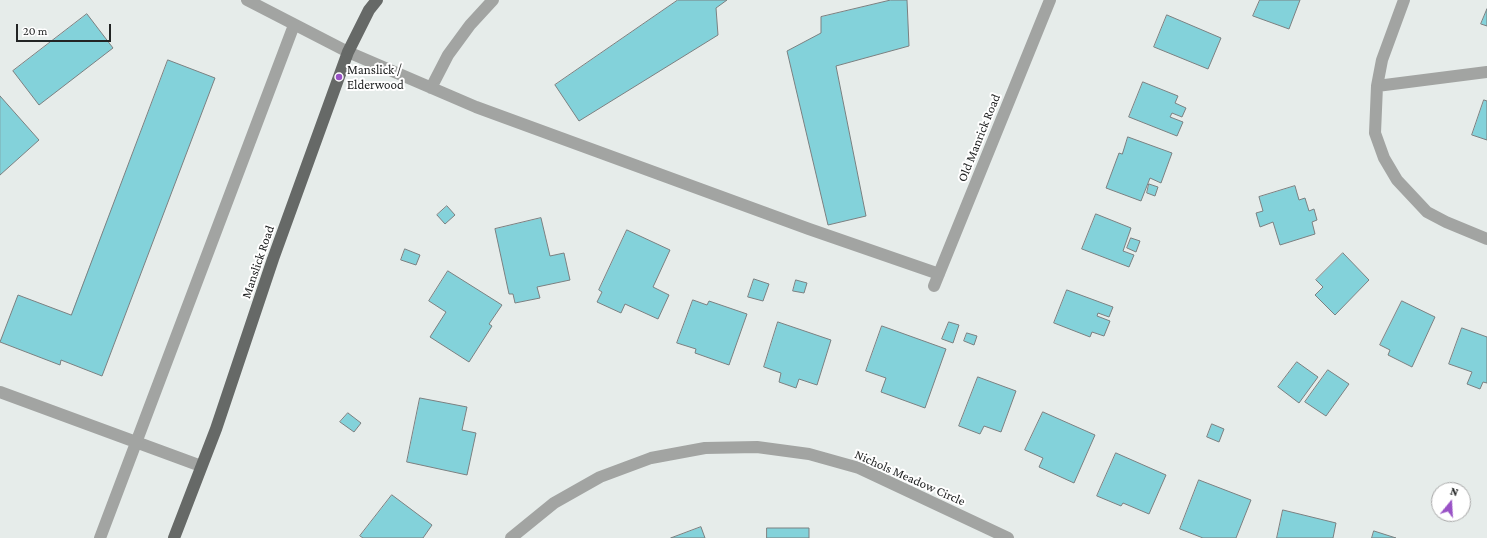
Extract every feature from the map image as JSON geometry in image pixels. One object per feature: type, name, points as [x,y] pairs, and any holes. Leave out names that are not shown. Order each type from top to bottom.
[{"type":"main road","name":"Manslick Road","points":[[174,538],[216,429],[273,259],[348,52],[369,10],[377,0]]},
{"type":"street","points":[[247,0],[348,52],[476,107],[809,229],[939,274]]},
{"type":"street","points":[[431,88],[448,55],[470,25],[493,0]]},
{"type":"street","name":"Old Manrick Road","points":[[934,286],[1050,0]]},
{"type":"street","points":[[1404,0],[1382,60],[1377,86],[1376,133],[1384,158],[1397,180],[1427,212],[1446,222],[1487,239]]},
{"type":"street","points":[[100,538],[294,25]]},
{"type":"street","points":[[1377,86],[1487,72]]},
{"type":"street","points":[[0,392],[201,466]]},
{"type":"street","name":"Nichols Meadow Circle","points":[[510,538],[554,503],[600,477],[651,458],[705,448],[757,447],[809,454],[859,468],[1008,538]]},
{"type":"building","points":[[678,0],[727,0],[716,8],[718,35],[579,121],[555,85]]},
{"type":"building","points":[[891,0],[907,0],[909,46],[836,66],[866,216],[828,225],[787,51],[821,33],[821,17]]},
{"type":"building","points":[[1260,0],[1300,0],[1289,29],[1253,16]]},
{"type":"building","points":[[1487,9],[1487,26],[1481,24]]},
{"type":"building","points":[[87,14],[113,48],[39,105],[13,71]]},
{"type":"building","points":[[1167,15],[1221,38],[1208,69],[1154,47]]},
{"type":"building","points":[[168,60],[215,78],[102,376],[61,360],[60,365],[0,342],[18,295],[71,315]]},
{"type":"building","points":[[1143,82],[1178,96],[1175,103],[1186,108],[1182,117],[1172,113],[1170,117],[1183,122],[1177,136],[1129,117]]},
{"type":"building","points":[[0,96],[39,140],[0,175]]},
{"type":"building","points":[[1484,100],[1487,101],[1487,140],[1472,135]]},
{"type":"building","points":[[1128,137],[1172,153],[1161,183],[1150,178],[1141,201],[1106,188],[1119,153],[1122,154]]},
{"type":"building","points":[[1149,184],[1158,187],[1155,196],[1147,193]]},
{"type":"building","points":[[1295,186],[1299,200],[1305,198],[1309,211],[1314,209],[1317,220],[1312,222],[1315,234],[1280,245],[1273,222],[1260,227],[1256,213],[1263,211],[1259,197]]},
{"type":"building","points":[[447,206],[455,215],[445,224],[437,215]]},
{"type":"building","points":[[1096,214],[1131,228],[1123,251],[1134,255],[1129,267],[1082,249]]},
{"type":"building","points":[[541,218],[550,256],[564,253],[570,280],[537,287],[540,298],[515,303],[513,294],[509,294],[495,229]]},
{"type":"building","points":[[627,230],[670,250],[653,287],[669,295],[658,319],[625,304],[621,313],[597,302],[602,292],[599,290]]},
{"type":"building","points":[[1131,238],[1140,241],[1136,252],[1127,248]]},
{"type":"building","points":[[405,249],[420,255],[416,265],[401,260]]},
{"type":"building","points":[[1343,253],[1369,280],[1335,315],[1315,295],[1323,287],[1316,280]]},
{"type":"building","points":[[448,271],[502,305],[489,324],[492,326],[469,362],[430,337],[446,312],[429,301]]},
{"type":"building","points":[[754,279],[769,284],[763,301],[748,297]]},
{"type":"building","points":[[796,280],[807,283],[804,293],[793,291]]},
{"type":"building","points":[[1067,290],[1113,307],[1109,317],[1098,313],[1097,316],[1110,321],[1104,336],[1092,332],[1090,337],[1054,323]]},
{"type":"building","points":[[693,300],[707,305],[709,301],[747,314],[729,365],[695,353],[696,349],[677,343]]},
{"type":"building","points":[[1402,301],[1435,317],[1412,367],[1388,355],[1390,350],[1380,345]]},
{"type":"building","points":[[778,322],[831,340],[817,385],[799,379],[796,388],[779,382],[781,373],[764,367]]},
{"type":"building","points":[[949,322],[959,325],[953,343],[942,339]]},
{"type":"building","points":[[882,326],[946,349],[925,408],[881,392],[886,378],[866,371]]},
{"type":"building","points":[[1462,328],[1487,337],[1487,383],[1483,382],[1480,389],[1467,384],[1472,372],[1449,364]]},
{"type":"building","points":[[967,333],[977,336],[974,345],[964,341]]},
{"type":"building","points":[[1297,362],[1318,377],[1299,403],[1278,387]]},
{"type":"building","points":[[1328,370],[1349,384],[1326,416],[1305,402]]},
{"type":"building","points":[[978,377],[1016,391],[1001,432],[984,426],[980,434],[959,426]]},
{"type":"building","points":[[420,398],[467,407],[462,430],[476,433],[467,475],[407,462]]},
{"type":"building","points":[[1043,412],[1095,435],[1074,483],[1039,467],[1043,458],[1025,450]]},
{"type":"building","points":[[348,413],[361,423],[354,432],[340,422]]},
{"type":"building","points":[[1212,424],[1224,429],[1219,442],[1207,437]]},
{"type":"building","points":[[1116,453],[1166,475],[1149,514],[1123,503],[1121,506],[1097,496]]},
{"type":"building","points":[[1199,480],[1251,500],[1236,538],[1203,538],[1180,529]]},
{"type":"building","points":[[392,495],[432,525],[423,538],[363,538],[360,536]]},
{"type":"building","points":[[1283,510],[1336,523],[1333,538],[1277,538]]},
{"type":"building","points":[[701,527],[705,538],[671,538]]},
{"type":"building","points":[[767,528],[809,528],[809,538],[767,538]]},
{"type":"building","points":[[1374,531],[1396,538],[1372,538]]},
{"type":"place","name":"Manslick / Elderwood","points":[[339,77]]}]
